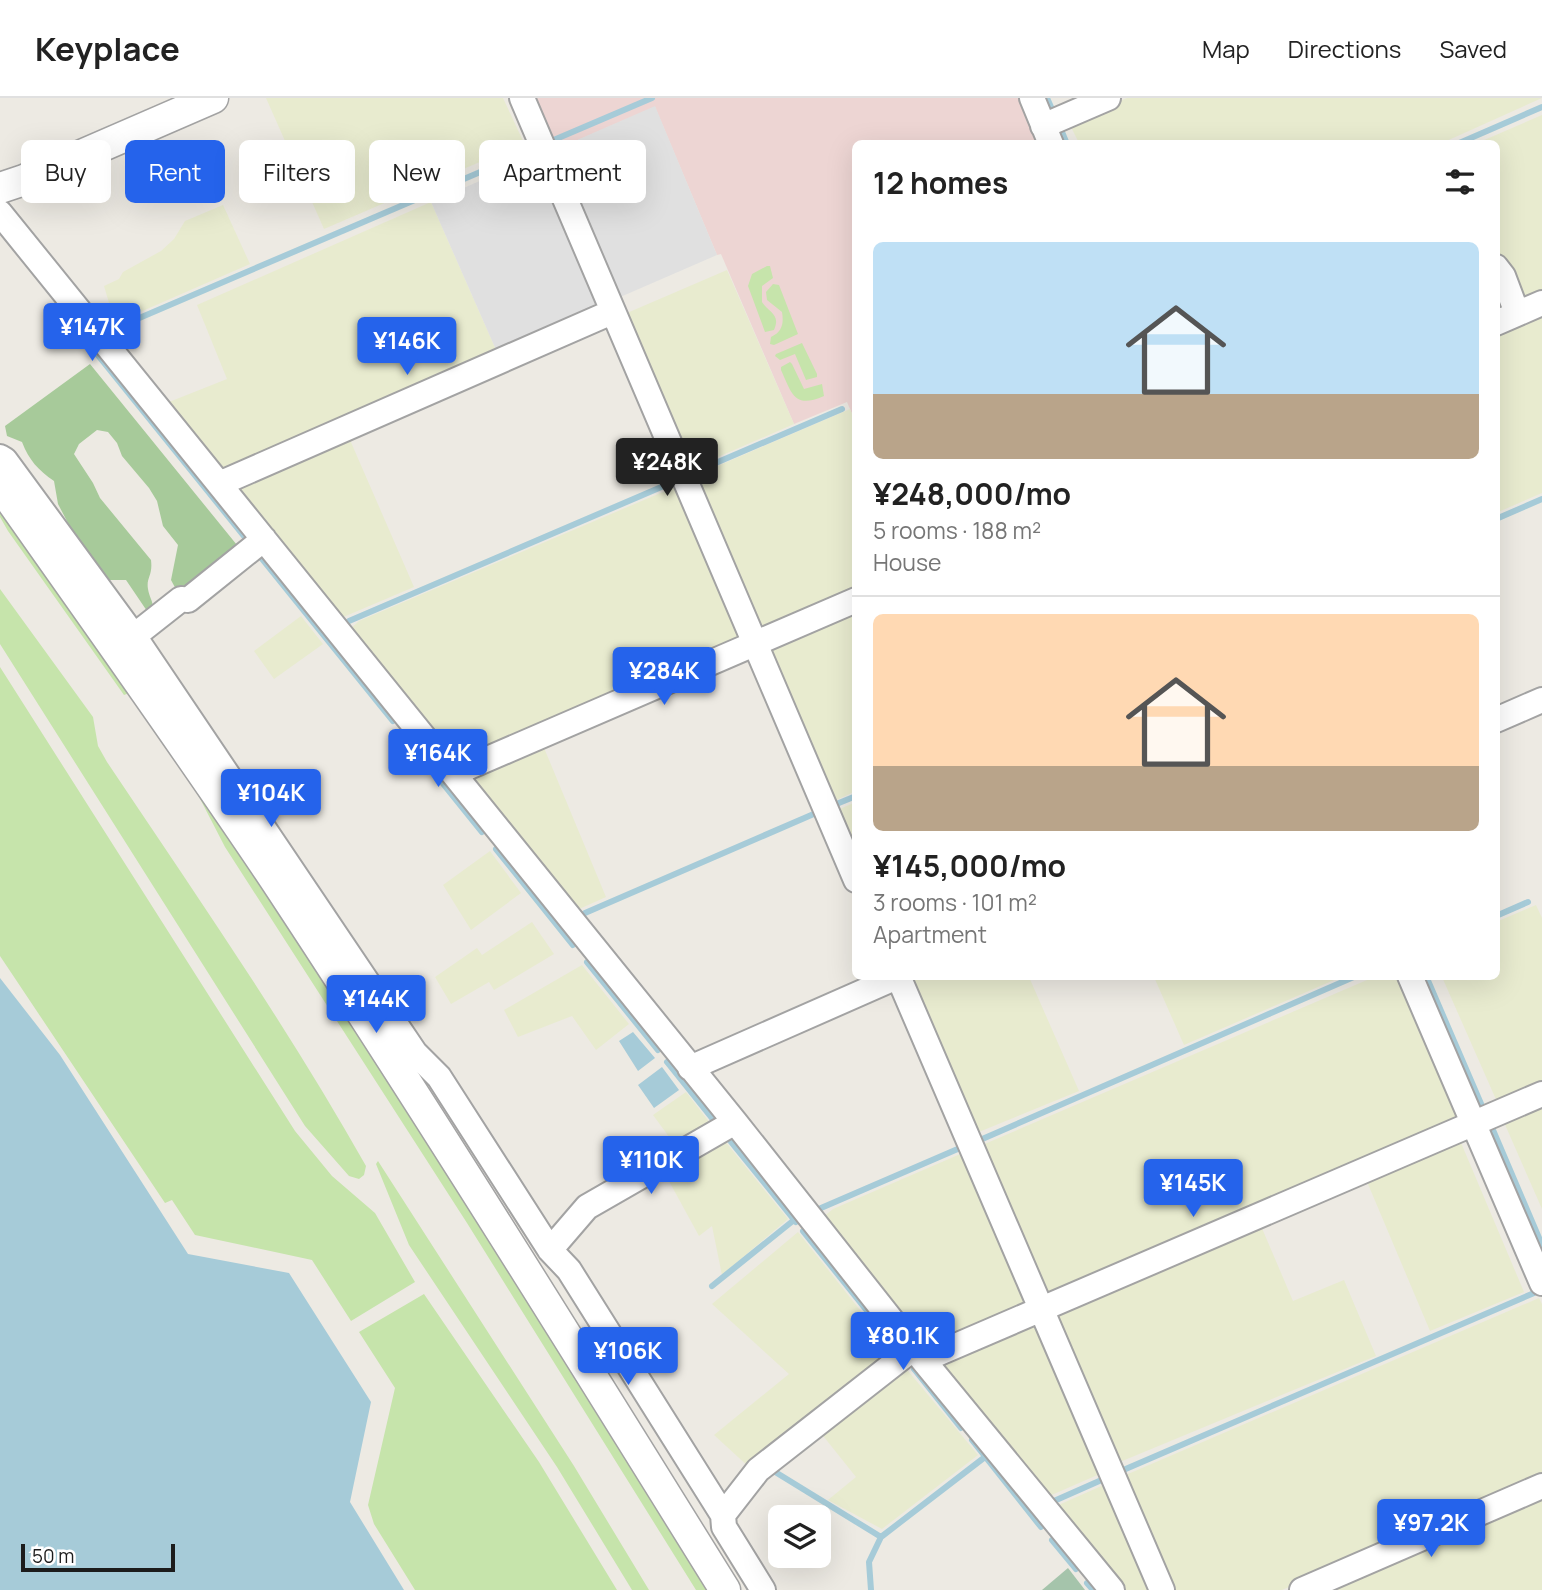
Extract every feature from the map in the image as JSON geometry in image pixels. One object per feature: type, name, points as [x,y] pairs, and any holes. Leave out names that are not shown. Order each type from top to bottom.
[{"type":"street","points":[[0,188],[213,98]]},
{"type":"street","points":[[522,98],[852,871]]},
{"type":"street","points":[[1031,98],[1053,127],[1108,98]]},
{"type":"street","points":[[0,213],[455,773],[919,1354],[1112,1590]]},
{"type":"street","points":[[1500,272],[1503,276],[1507,318],[1542,303]]},
{"type":"street","points":[[219,484],[612,312]]},
{"type":"street","points":[[0,457],[5,460],[134,636],[415,1054],[439,1077],[550,1250],[569,1270],[723,1515],[724,1527],[763,1590]]},
{"type":"street","points":[[0,485],[164,717],[280,888],[488,1210],[725,1590]]},
{"type":"street","points":[[134,636],[181,599],[188,600],[264,539]]},
{"type":"street","points":[[455,773],[852,602]]},
{"type":"street","points":[[1500,718],[1542,700]]},
{"type":"street","points":[[690,1068],[891,980]]},
{"type":"street","points":[[899,980],[1163,1590]]},
{"type":"street","points":[[1412,980],[1483,1119],[1542,1283]]},
{"type":"street","points":[[723,1515],[758,1470],[919,1354],[1041,1309],[1542,1094]]},
{"type":"street","points":[[550,1250],[587,1207],[735,1122]]},
{"type":"street","points":[[1302,1590],[1542,1486]]},
{"type":"shaded area","points":[[535,98],[1022,98],[1041,140],[852,140],[852,414],[847,402],[794,424],[721,254],[717,255],[655,107],[578,140],[548,140]]},
{"type":"shaded area","points":[[655,106],[717,255],[618,298],[575,203],[646,203],[646,140],[577,140]]},
{"type":"shaded area","points":[[479,181],[479,203],[553,203],[598,305],[497,352],[431,203],[465,203],[465,187]]},
{"type":"green space","points":[[266,98],[503,98],[523,140],[479,140],[479,162],[465,168],[465,140],[369,140],[369,203],[384,203],[324,229],[312,203],[355,203],[355,140],[285,140]]},
{"type":"green space","points":[[1127,98],[1542,98],[1449,140],[1078,140],[1069,123]]},
{"type":"green space","points":[[1542,115],[1542,297],[1526,304],[1500,265],[1500,140],[1484,140]]},
{"type":"green space","points":[[431,203],[497,352],[224,472],[169,402],[227,379],[197,305]]},
{"type":"green space","points":[[223,205],[250,264],[115,323],[104,286],[161,251],[174,239],[185,221]]},
{"type":"green space","points":[[770,266],[773,278],[762,286],[762,302],[775,317],[776,325],[774,330],[765,332],[748,286],[752,274]]},
{"type":"green space","points":[[727,270],[794,424],[688,470],[627,313]]},
{"type":"green space","points":[[773,284],[779,285],[798,334],[774,345],[770,344],[771,337],[780,330],[783,320],[782,312],[767,300],[766,292]]},
{"type":"green space","points":[[1542,311],[1542,493],[1500,511],[1500,329]]},
{"type":"green space","points":[[802,343],[817,374],[817,377],[806,380],[795,354],[780,360],[775,356]]},
{"type":"green space","points":[[790,362],[804,389],[822,384],[824,396],[806,401],[795,397],[781,370],[781,367]]},
{"type":"green space","points":[[90,364],[241,550],[178,593],[171,580],[178,545],[163,526],[157,501],[122,456],[117,443],[108,432],[97,430],[79,444],[74,454],[100,498],[151,560],[148,585],[153,611],[147,611],[126,580],[108,580],[69,525],[58,504],[54,481],[35,464],[22,442],[7,436],[5,426]]},
{"type":"green space","points":[[850,409],[852,594],[766,630],[755,624],[692,477]]},
{"type":"green space","points":[[350,440],[414,587],[341,618],[239,489]]},
{"type":"green space","points":[[677,486],[742,640],[460,763],[350,629],[359,621]]},
{"type":"green space","points":[[0,504],[132,692],[124,695],[8,531],[0,517]]},
{"type":"green space","points":[[0,589],[93,717],[98,746],[107,762],[305,1063],[366,1166],[364,1175],[359,1179],[349,1176],[305,1126],[0,644]]},
{"type":"green space","points":[[852,611],[852,793],[832,802],[765,648]]},
{"type":"green space","points":[[301,616],[323,644],[274,679],[254,651]]},
{"type":"green space","points":[[0,667],[295,1131],[332,1176],[375,1213],[415,1282],[351,1321],[312,1260],[195,1235],[172,1200],[165,1203],[0,956]]},
{"type":"green space","points":[[542,743],[606,897],[577,910],[469,779]]},
{"type":"green space","points":[[180,760],[238,842],[713,1590],[696,1590],[467,1223],[225,847]]},
{"type":"green space","points":[[852,804],[852,851],[835,811]]},
{"type":"green space","points":[[490,851],[521,893],[471,930],[443,885]]},
{"type":"green space","points":[[1536,905],[1542,918],[1542,1084],[1498,1104],[1443,980],[1500,980],[1500,920]]},
{"type":"green space","points":[[532,922],[554,954],[494,990],[489,982],[451,1004],[435,977],[477,948],[482,955]]},
{"type":"green space","points":[[582,965],[629,1024],[596,1050],[572,1016],[518,1037],[504,1010]]},
{"type":"green space","points":[[910,980],[1030,980],[1079,1091],[974,1134]]},
{"type":"green space","points":[[1155,980],[1334,980],[1184,1045]]},
{"type":"green space","points":[[1367,980],[1401,980],[1462,1120],[1048,1298],[980,1146]]},
{"type":"green space","points":[[686,1092],[713,1127],[678,1149],[653,1115]]},
{"type":"green space","points":[[1542,1102],[1542,1209],[1503,1120]]},
{"type":"green space","points":[[1459,1138],[1524,1292],[1430,1331],[1365,1177]]},
{"type":"green space","points":[[724,1140],[788,1219],[722,1275],[712,1226],[699,1236],[664,1172]]},
{"type":"green space","points":[[965,1152],[1029,1305],[928,1350],[822,1218],[833,1209]]},
{"type":"green space","points":[[378,1161],[574,1466],[649,1590],[632,1590],[557,1467],[409,1245],[376,1164]]},
{"type":"green space","points":[[1261,1226],[1293,1301],[1344,1280],[1376,1356],[1115,1464],[1055,1311]]},
{"type":"green space","points":[[798,1232],[895,1354],[750,1468],[714,1435],[789,1374],[712,1304]]},
{"type":"green space","points":[[424,1294],[539,1462],[617,1590],[415,1590],[374,1524],[368,1505],[395,1388],[359,1332]]},
{"type":"green space","points":[[1539,1298],[1542,1304],[1542,1479],[1282,1590],[1172,1590],[1121,1477]]},
{"type":"green space","points":[[1035,1319],[1102,1473],[1047,1497],[938,1362]]},
{"type":"green space","points":[[904,1366],[978,1455],[882,1529],[828,1500],[856,1477],[820,1432]]},
{"type":"green space","points":[[1106,1484],[1152,1590],[1121,1590],[1054,1507]]},
{"type":"green space","points":[[1542,1496],[1542,1590],[1321,1590]]},
{"type":"green space","points":[[1068,1568],[1085,1590],[1042,1590]]},
{"type":"water","points":[[0,978],[60,1055],[188,1254],[289,1273],[371,1402],[350,1502],[404,1590],[0,1590]]},
{"type":"water","points":[[633,1032],[655,1058],[638,1071],[619,1041]]},
{"type":"water","points":[[662,1067],[679,1090],[654,1108],[638,1085]]},
{"type":"waterway","points":[[554,140],[652,98]]},
{"type":"waterway","points":[[1047,98],[1055,116]]},
{"type":"waterway","points":[[1466,140],[1542,107]]},
{"type":"waterway","points":[[1059,125],[1065,140]]},
{"type":"waterway","points":[[116,328],[479,172]]},
{"type":"waterway","points":[[89,344],[248,541]]},
{"type":"waterway","points":[[690,474],[842,409]]},
{"type":"waterway","points":[[349,621],[673,482]]},
{"type":"waterway","points":[[1500,517],[1542,499]]},
{"type":"waterway","points":[[259,555],[393,721]]},
{"type":"waterway","points":[[403,734],[482,832]]},
{"type":"waterway","points":[[834,805],[852,798]]},
{"type":"waterway","points":[[585,913],[816,813]]},
{"type":"waterway","points":[[496,849],[573,945]]},
{"type":"waterway","points":[[1500,914],[1528,902]]},
{"type":"waterway","points":[[587,962],[658,1050]]},
{"type":"waterway","points":[[980,1140],[1347,980]]},
{"type":"waterway","points":[[1428,980],[1485,1113]]},
{"type":"waterway","points":[[667,1062],[715,1122]]},
{"type":"waterway","points":[[1490,1123],[1542,1245]]},
{"type":"waterway","points":[[728,1138],[796,1222]]},
{"type":"waterway","points":[[821,1208],[960,1148]]},
{"type":"waterway","points":[[712,1286],[794,1220]]},
{"type":"waterway","points":[[803,1231],[897,1348]]},
{"type":"waterway","points":[[1121,1471],[1534,1293]]},
{"type":"waterway","points":[[914,1369],[961,1428]]},
{"type":"waterway","points":[[972,1440],[1041,1527]]},
{"type":"waterway","points":[[772,1470],[881,1537],[985,1457]]},
{"type":"waterway","points":[[1054,1501],[1106,1478]]},
{"type":"waterway","points":[[871,1590],[869,1562],[881,1537]]},
{"type":"waterway","points":[[1052,1540],[1076,1569]]},
{"type":"waterway","points":[[1087,1583],[1093,1590]]}]
